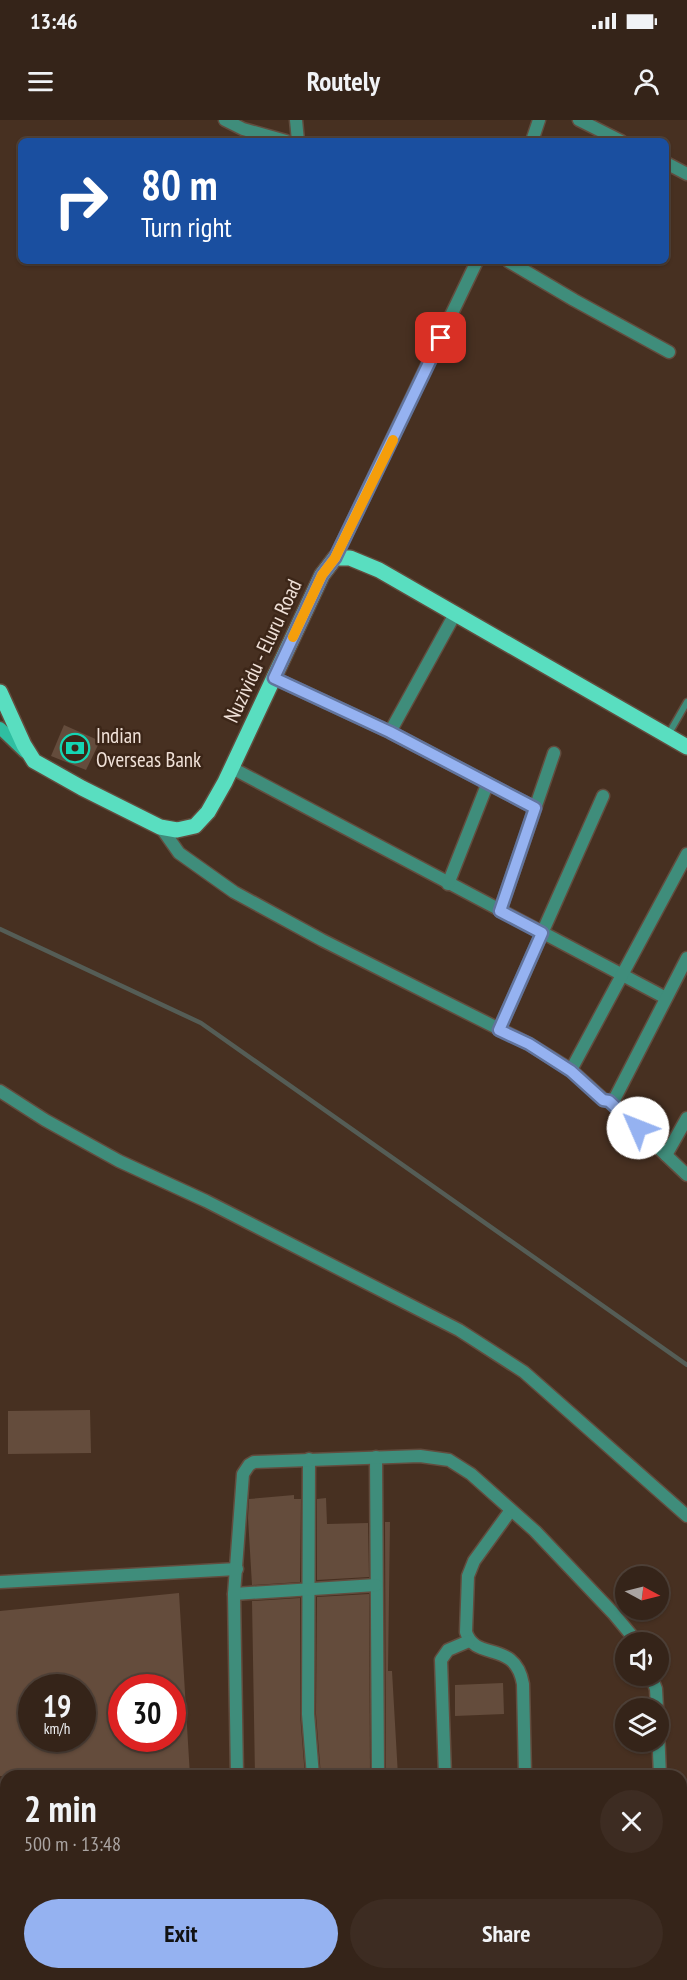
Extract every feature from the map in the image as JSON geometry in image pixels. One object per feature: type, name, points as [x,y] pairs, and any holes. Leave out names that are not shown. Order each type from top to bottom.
[{"type":"main road","points":[[335,558],[350,558],[379,570],[687,747]]},
{"type":"main road","name":"Nuzividu - Eluru Road","points":[[34,761],[82,788],[160,826],[177,830],[195,826],[208,812],[231,768],[322,575],[335,558]]},
{"type":"main road","points":[[0,692],[24,745],[34,761]]},
{"type":"main road","points":[[0,728],[34,761]]},
{"type":"street","points":[[225,120],[243,129],[275,138]]},
{"type":"street","points":[[296,120],[298,138]]},
{"type":"street","points":[[533,138],[539,120]]},
{"type":"street","points":[[579,120],[615,138]]},
{"type":"street","points":[[669,165],[687,174]]},
{"type":"street","points":[[335,558],[476,264]]},
{"type":"street","points":[[513,264],[573,300],[669,352]]},
{"type":"street","points":[[390,732],[455,614]]},
{"type":"street","points":[[274,678],[390,732],[487,785],[535,808]]},
{"type":"street","points":[[500,911],[554,753]]},
{"type":"street","points":[[231,768],[666,998]]},
{"type":"street","points":[[448,884],[487,785]]},
{"type":"street","points":[[499,1030],[603,796]]},
{"type":"street","points":[[160,826],[179,853],[234,891],[322,940],[529,1044],[571,1071],[603,1100],[609,1101],[687,1175]]},
{"type":"street","points":[[571,1071],[687,854]]},
{"type":"street","points":[[609,1101],[615,1098],[687,958]]},
{"type":"street","points":[[0,1091],[45,1120],[119,1161],[206,1202],[459,1330],[524,1372],[687,1516]]},
{"type":"street","points":[[666,1155],[687,1118]]},
{"type":"street","points":[[237,1770],[234,1594],[243,1474],[254,1462],[420,1456],[449,1460],[471,1474],[535,1531],[613,1612],[629,1632]]},
{"type":"street","points":[[376,1457],[378,1770]]},
{"type":"street","points":[[309,1459],[308,1714],[313,1770]]},
{"type":"street","points":[[511,1510],[474,1561],[468,1576],[466,1632],[469,1641],[475,1646],[516,1662],[521,1671],[525,1770]]},
{"type":"street","points":[[0,1582],[237,1569]]},
{"type":"street","points":[[234,1594],[376,1585]]},
{"type":"street","points":[[445,1770],[441,1660],[448,1650],[469,1641]]},
{"type":"street","points":[[659,1752],[660,1770]]},
{"type":"lane","points":[[668,736],[687,702]]},
{"type":"building","name":"Indian Overseas Bank","points":[[64,725],[100,741],[86,770],[51,756]]},
{"type":"building","points":[[90,1410],[91,1453],[8,1454],[8,1411]]},
{"type":"building","points":[[294,1495],[294,1499],[301,1499],[300,1582],[252,1585],[249,1499]]},
{"type":"building","points":[[326,1498],[327,1524],[368,1523],[369,1577],[317,1580],[317,1499]]},
{"type":"building","points":[[385,1522],[390,1522],[388,1671],[392,1671],[398,1770],[386,1770]]},
{"type":"building","points":[[179,1593],[184,1674],[108,1674],[108,1752],[186,1752],[186,1709],[190,1770],[0,1770],[0,1611]]},
{"type":"building","points":[[369,1594],[370,1770],[321,1770],[316,1714],[317,1597]]},
{"type":"building","points":[[300,1598],[300,1714],[305,1770],[255,1770],[252,1601]]},
{"type":"building","points":[[503,1683],[504,1714],[455,1716],[455,1685]]},
{"type":"waterway","points":[[0,929],[201,1023],[687,1365]]},
{"type":"slow traffic","points":[[293,637],[322,575],[335,558],[393,440]]},
{"type":"place","name":"Indian Overseas Bank","points":[[75,748]]},
{"type":"route","points":[[441,338],[335,558],[322,575],[274,678],[390,732],[487,785],[535,808],[500,911],[542,933],[499,1030],[529,1044],[571,1071],[638,1128]]}]
